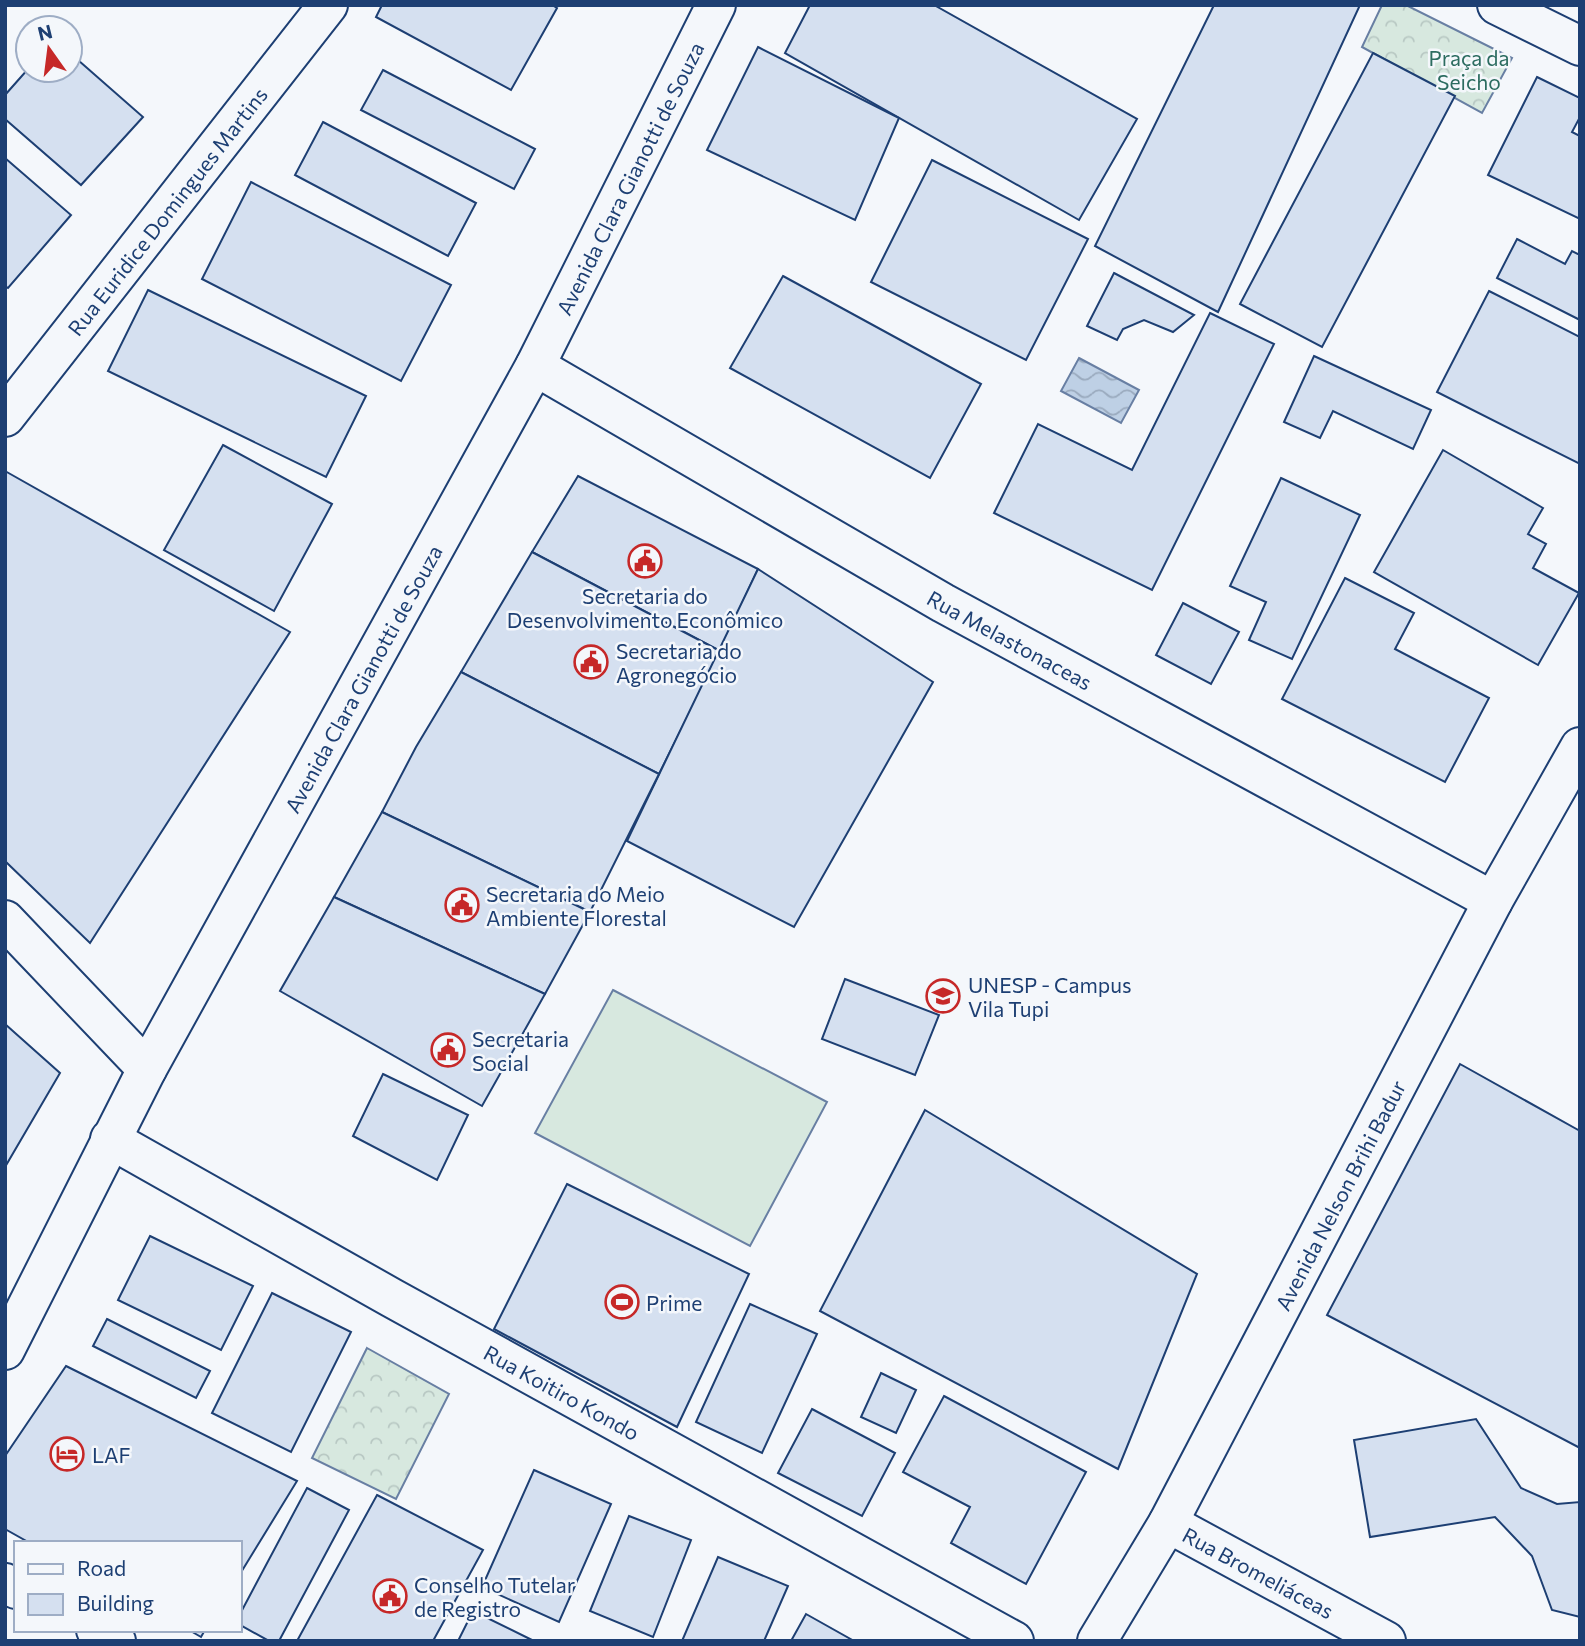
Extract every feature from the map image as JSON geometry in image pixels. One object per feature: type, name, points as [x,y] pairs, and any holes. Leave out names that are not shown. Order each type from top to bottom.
[{"type":"street","name":"Rua Euridice Domingues Martins","points":[[5,417],[328,5]]},
{"type":"street","name":"Avenida Clara Gianotti de Souza","points":[[5,1350],[147,1069],[535,366],[716,5]]},
{"type":"street","points":[[1497,5],[1580,46]]},
{"type":"street","name":"Rua Melastonaceas","points":[[535,366],[943,603],[1493,901]]},
{"type":"street","name":"Avenida Nelson Brihi Badur","points":[[1097,1641],[1168,1523],[1493,901],[1580,747]]},
{"type":"street","points":[[5,920],[147,1069]]},
{"type":"street","name":"Rua Koitiro Kondo","points":[[110,1139],[1014,1641]]},
{"type":"street","name":"Rua Bromeliáceas","points":[[1168,1523],[1385,1641]]},
{"type":"street","points":[[100,1632],[116,1641]]},
{"type":"green space","name":"Praça da Seicho","points":[[1382,5],[1406,5],[1512,58],[1482,113],[1362,47]]},
{"type":"green space","points":[[613,990],[827,1102],[750,1246],[535,1133]]},
{"type":"green space","points":[[367,1348],[449,1394],[396,1499],[312,1458]]},
{"type":"water","points":[[1079,358],[1139,390],[1121,423],[1061,391]]},
{"type":"building","points":[[382,5],[552,5],[557,8],[511,90],[376,17]]},
{"type":"building","points":[[810,5],[934,5],[1137,119],[1079,220],[785,53]]},
{"type":"building","points":[[1214,5],[1360,5],[1218,312],[1095,246]]},
{"type":"building","points":[[758,47],[899,118],[855,220],[707,150]]},
{"type":"building","points":[[1373,53],[1455,96],[1322,347],[1240,304]]},
{"type":"building","points":[[84,65],[143,117],[81,185],[5,119],[5,95],[15,84],[84,84]]},
{"type":"building","points":[[383,70],[535,149],[514,189],[361,110]]},
{"type":"building","points":[[1537,77],[1580,98],[1580,117],[1572,132],[1580,136],[1580,219],[1488,175]]},
{"type":"building","points":[[323,122],[476,203],[448,256],[295,175]]},
{"type":"building","points":[[5,158],[71,215],[8,288],[5,286]]},
{"type":"building","points":[[932,160],[1088,239],[1026,360],[871,282]]},
{"type":"building","points":[[251,182],[451,285],[401,381],[202,279]]},
{"type":"building","points":[[1517,239],[1565,264],[1572,251],[1580,255],[1580,320],[1497,278]]},
{"type":"building","points":[[1114,273],[1194,315],[1173,332],[1144,320],[1123,329],[1117,340],[1087,326]]},
{"type":"building","points":[[783,276],[981,384],[930,478],[730,368]]},
{"type":"building","points":[[148,290],[366,396],[326,477],[108,371]]},
{"type":"building","points":[[1489,291],[1580,337],[1580,464],[1437,392]]},
{"type":"building","points":[[1210,313],[1274,344],[1152,590],[994,513],[1038,424],[1132,470]]},
{"type":"building","points":[[1314,356],[1431,410],[1413,449],[1333,411],[1320,438],[1284,422]]},
{"type":"building","points":[[223,445],[332,504],[274,611],[164,550]]},
{"type":"building","points":[[1443,450],[1543,508],[1528,534],[1546,544],[1533,568],[1579,593],[1538,665],[1374,572]]},
{"type":"building","points":[[5,471],[290,632],[90,943],[5,861]]},
{"type":"building","name":"Secretaria do Desenvolvimento Econômico","points":[[578,476],[758,569],[720,651],[532,552]]},
{"type":"building","points":[[1281,478],[1360,515],[1292,659],[1249,640],[1266,602],[1230,586]]},
{"type":"building","name":"Secretaria do Agronegócio","points":[[532,552],[720,651],[659,774],[461,672]]},
{"type":"building","points":[[758,569],[933,682],[794,927],[627,841]]},
{"type":"building","points":[[1345,578],[1414,613],[1395,649],[1489,698],[1445,782],[1282,699]]},
{"type":"building","points":[[1183,603],[1239,632],[1211,684],[1156,655]]},
{"type":"building","points":[[461,672],[659,774],[590,912],[382,812],[416,747]]},
{"type":"building","name":"Secretaria do Meio Ambiente Florestal","points":[[382,812],[590,912],[545,994],[334,897]]},
{"type":"building","name":"Secretaria Social","points":[[334,897],[545,994],[482,1106],[280,991]]},
{"type":"building","points":[[845,979],[939,1015],[915,1075],[822,1039]]},
{"type":"building","points":[[5,1024],[60,1073],[5,1167]]},
{"type":"building","points":[[1460,1064],[1580,1131],[1580,1448],[1327,1315]]},
{"type":"building","points":[[383,1074],[468,1115],[437,1180],[353,1136]]},
{"type":"building","points":[[925,1110],[1197,1274],[1118,1469],[820,1311]]},
{"type":"building","name":"Prime","points":[[567,1184],[749,1274],[677,1427],[494,1329]]},
{"type":"building","points":[[150,1236],[253,1286],[221,1350],[118,1300]]},
{"type":"building","points":[[272,1293],[351,1332],[291,1452],[212,1413]]},
{"type":"building","points":[[750,1304],[817,1334],[762,1453],[696,1422]]},
{"type":"building","points":[[107,1319],[210,1371],[196,1398],[93,1346]]},
{"type":"building","points":[[66,1366],[297,1481],[242,1571],[242,1541],[26,1541],[5,1529],[5,1456]]},
{"type":"building","points":[[881,1373],[916,1390],[896,1433],[861,1417]]},
{"type":"building","points":[[944,1396],[1086,1472],[1026,1584],[951,1543],[970,1507],[903,1472]]},
{"type":"building","points":[[812,1409],[895,1453],[862,1516],[778,1473]]},
{"type":"building","points":[[1476,1419],[1521,1488],[1557,1504],[1580,1502],[1580,1617],[1552,1610],[1532,1556],[1495,1517],[1370,1537],[1354,1440]]},
{"type":"building","points":[[534,1470],[611,1504],[559,1622],[482,1587]]},
{"type":"building","points":[[307,1488],[349,1510],[279,1641],[269,1641],[242,1626],[242,1610]]},
{"type":"building","name":"Conselho Tutelar de Registro","points":[[377,1495],[483,1550],[433,1641],[297,1641]]},
{"type":"building","points":[[629,1516],[691,1540],[653,1637],[590,1611]]},
{"type":"building","points":[[718,1557],[788,1586],[764,1641],[682,1641]]},
{"type":"building","points":[[473,1611],[534,1641],[458,1641]]},
{"type":"building","points":[[806,1614],[854,1641],[791,1641]]},
{"type":"place","name":"Secretaria do Desenvolvimento Econômico","points":[[645,561]]},
{"type":"place","name":"Secretaria do Agronegócio","points":[[591,662]]},
{"type":"place","name":"Secretaria do Meio Ambiente Florestal","points":[[462,905]]},
{"type":"place","name":"UNESP - Campus Vila Tupi","points":[[943,996]]},
{"type":"place","name":"Secretaria Social","points":[[448,1050]]},
{"type":"place","name":"Prime","points":[[622,1302]]},
{"type":"place","name":"LAF","points":[[67,1454]]},
{"type":"place","name":"Conselho Tutelar de Registro","points":[[390,1596]]}]
